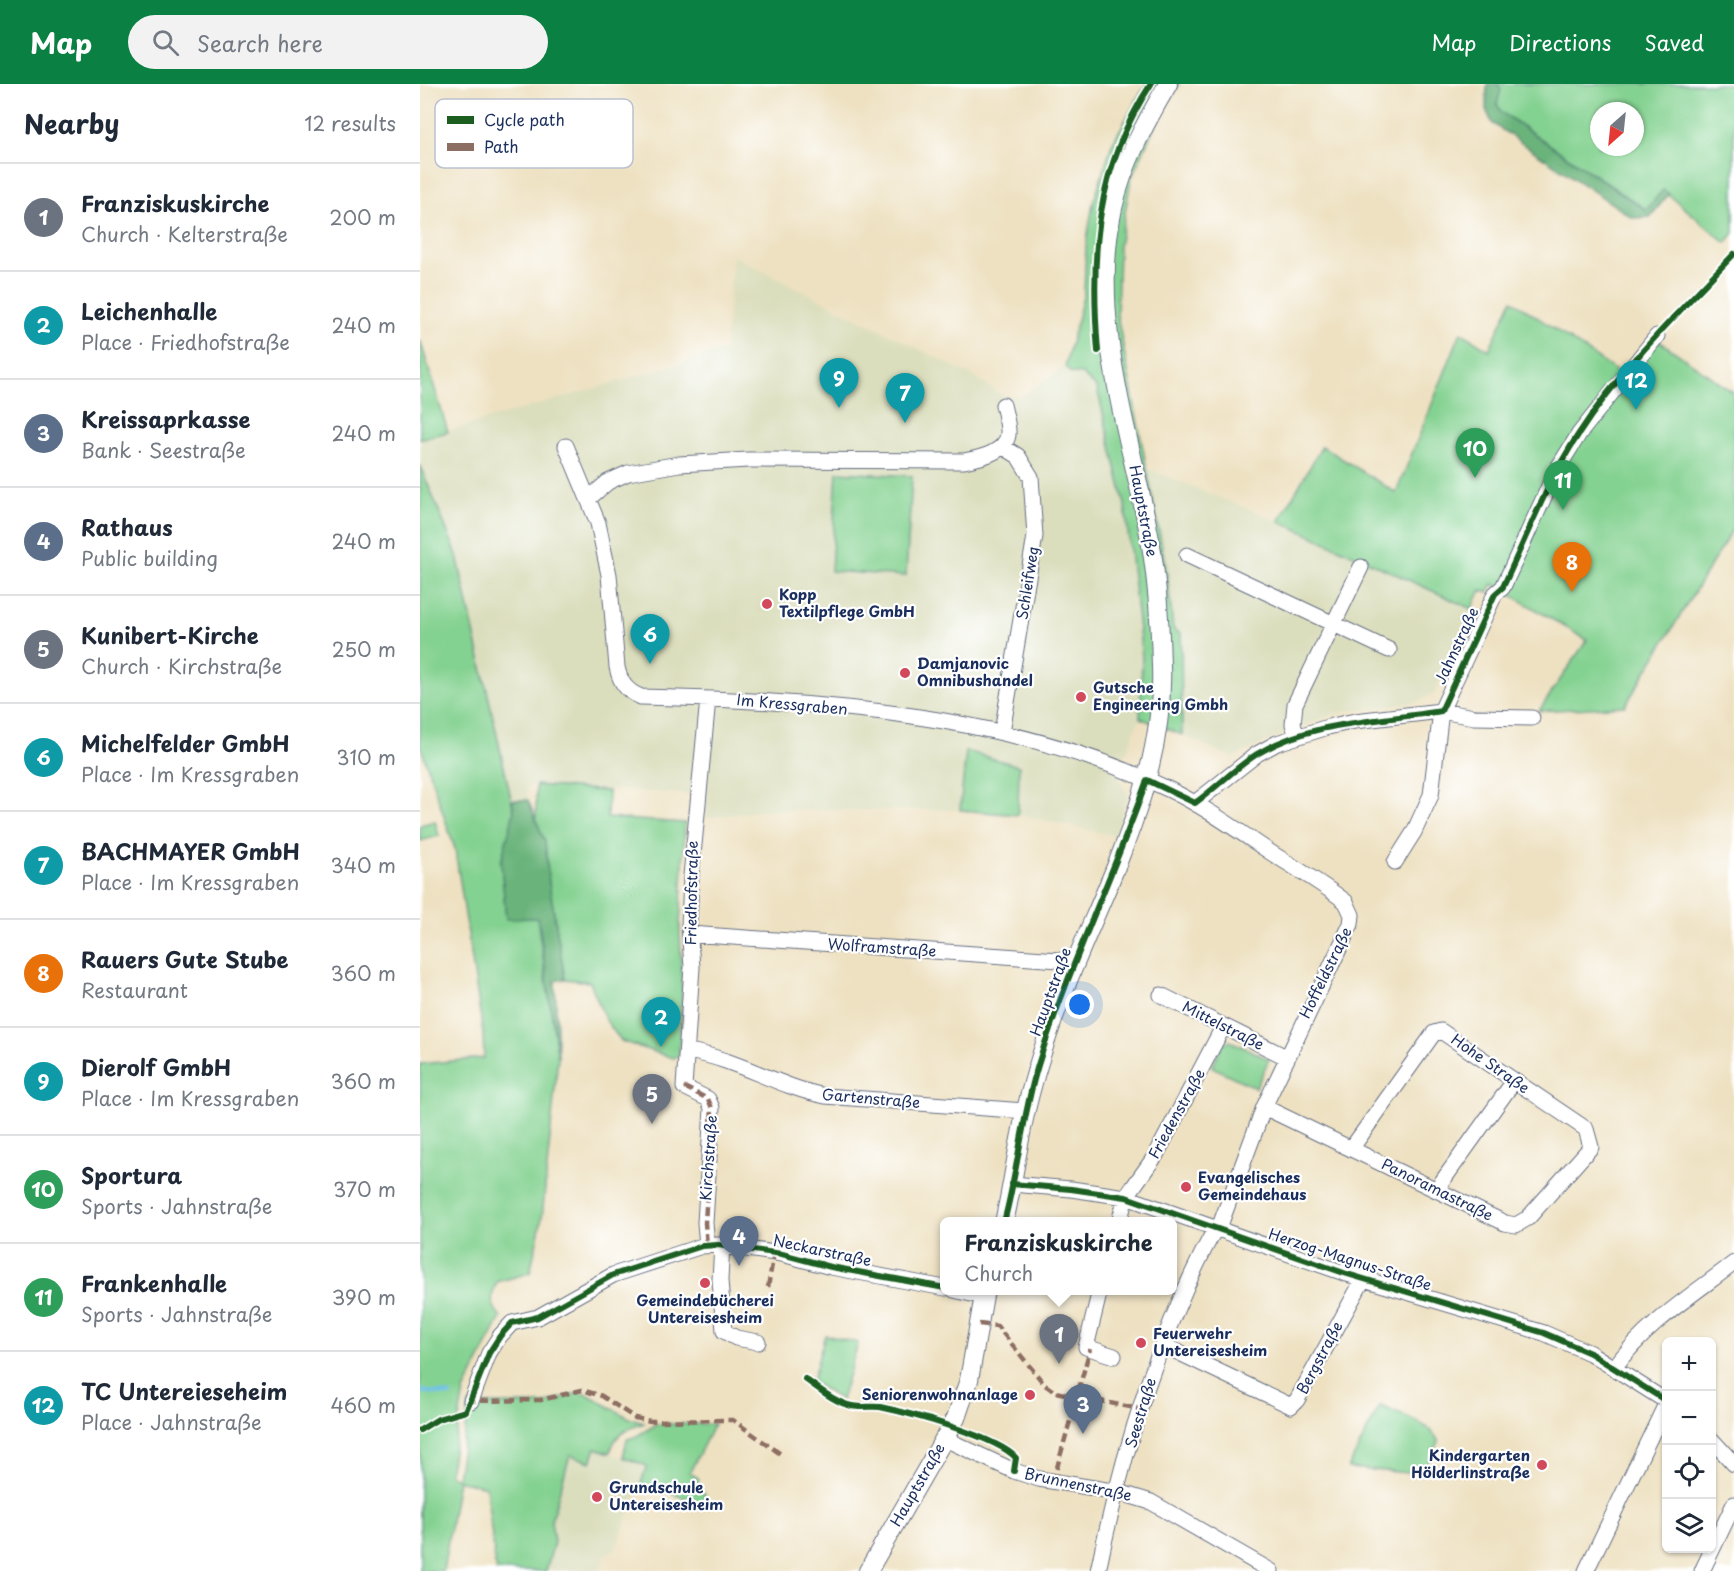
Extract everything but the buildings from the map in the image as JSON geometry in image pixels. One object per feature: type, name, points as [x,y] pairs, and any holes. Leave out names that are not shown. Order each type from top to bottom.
[{"type":"main road","name":"Hauptstraße","points":[[1005,1217],[1037,1067],[1074,961],[1147,780],[1161,707],[1162,669],[1157,590],[1148,526],[1120,403],[1106,317],[1108,246],[1113,210],[1122,177],[1147,119],[1168,84]]},
{"type":"main road","name":"Hauptstraße","points":[[867,1571],[945,1439],[969,1380],[985,1295]]},
{"type":"street","name":"Jahnstraße","points":[[1395,862],[1414,832],[1431,795],[1441,711],[1495,594],[1503,587],[1556,471],[1595,411],[1657,336]]},
{"type":"street","points":[[588,499],[608,482],[628,473],[679,464],[748,460],[964,461],[984,457],[1002,446],[1008,435],[1003,405]]},
{"type":"street","name":"Im Kressgraben","points":[[566,446],[598,523],[609,575],[619,678],[625,687],[641,697],[789,703],[902,715],[1002,732],[1092,759],[1147,780]]},
{"type":"street","name":"Schleifweg","points":[[1002,446],[1018,456],[1031,477],[1035,536],[1002,732]]},
{"type":"street","points":[[1187,555],[1389,650]]},
{"type":"street","points":[[1297,737],[1293,724],[1295,704],[1361,567]]},
{"type":"street","name":"Friedhofstraße","points":[[684,1087],[692,967],[690,934],[696,808],[708,699]]},
{"type":"street","points":[[1195,803],[1257,754],[1297,737],[1355,721],[1441,711],[1474,717],[1532,718]]},
{"type":"street","name":"Hoffeldstraße","points":[[1147,780],[1195,803],[1336,895],[1351,908],[1351,924],[1286,1057],[1217,1228]]},
{"type":"street","name":"Wolframstraße","points":[[690,934],[1074,961]]},
{"type":"street","name":"Mittelstraße","points":[[1161,995],[1286,1057]]},
{"type":"street","name":"Friedenstraße","points":[[1120,1217],[1126,1197],[1156,1155],[1223,1027]]},
{"type":"street","name":"Hohe Straße","points":[[1351,1149],[1437,1032],[1445,1033],[1586,1129],[1590,1150]]},
{"type":"street","name":"Gartenstraße","points":[[688,1051],[728,1060],[795,1089],[825,1096],[1026,1111]]},
{"type":"street","points":[[1436,1190],[1514,1081]]},
{"type":"street","name":"Kirchstraße","points":[[684,1087],[708,1099],[712,1108],[705,1222],[715,1245],[724,1331],[736,1338],[758,1342]]},
{"type":"street","name":"Panoramastraße","points":[[1264,1107],[1505,1223],[1516,1225],[1528,1218],[1590,1150]]},
{"type":"street","name":"Herzog-Magnus-Straße","points":[[1012,1184],[1126,1197],[1364,1278],[1544,1333],[1567,1342],[1614,1368],[1662,1399]]},
{"type":"street","name":"Seestraße","points":[[1098,1571],[1110,1513],[1118,1492],[1140,1409],[1180,1296],[1217,1228]]},
{"type":"street","name":"Neckarstraße","points":[[471,1401],[489,1353],[512,1323],[538,1317],[613,1275],[668,1255],[715,1245],[782,1254],[831,1267],[896,1277],[940,1287]]},
{"type":"street","points":[[1614,1368],[1632,1343],[1652,1324],[1734,1263]]},
{"type":"street","name":"Bergstraße","points":[[1163,1345],[1291,1406],[1298,1400],[1364,1278]]},
{"type":"street","points":[[1099,1295],[1086,1347],[1114,1356]]},
{"type":"street","points":[[1586,1571],[1662,1410]]},
{"type":"street","name":"Brunnenstraße","points":[[945,1439],[1031,1477],[1066,1485],[1118,1492],[1151,1502],[1271,1571]]},
{"type":"street","points":[[1716,1444],[1734,1464]]},
{"type":"street","points":[[1702,1571],[1734,1504]]},
{"type":"shaded area","points":[[733,256],[975,377],[1005,397],[1023,395],[1065,366],[1071,373],[1082,374],[1097,388],[1125,505],[1142,657],[1140,718],[1123,760],[1119,779],[1128,795],[1116,836],[1018,815],[960,810],[767,810],[706,818],[703,800],[684,794],[536,785],[527,786],[528,800],[512,800],[457,555],[420,465],[420,439],[725,350]]},
{"type":"shaded area","points":[[1146,468],[1279,521],[1472,609],[1435,693],[1416,702],[1337,713],[1274,738],[1233,758],[1182,735],[1181,634],[1173,629],[1167,573]]},
{"type":"shaded area","name":"Grundschule Untereisesheim","points":[[595,1448],[647,1466],[616,1549],[605,1555],[600,1571],[546,1571],[554,1542],[551,1521],[570,1455]]},
{"type":"green space","points":[[1146,84],[1179,84],[1155,125],[1131,179],[1119,246],[1117,315],[1167,573],[1173,629],[1181,634],[1182,735],[1140,718],[1142,657],[1125,505],[1097,388],[1082,374],[1071,373],[1065,366],[1084,293],[1086,245],[1093,204],[1112,144]]},
{"type":"green space","points":[[1487,84],[1497,84],[1501,89],[1497,104],[1501,112],[1646,210],[1663,190],[1669,194],[1650,217],[1633,218],[1492,123],[1486,109]]},
{"type":"green space","points":[[1497,84],[1734,84],[1734,233],[1726,243],[1663,190],[1647,210],[1501,112],[1497,104],[1501,89]]},
{"type":"green space","points":[[1512,300],[1619,373],[1652,336],[1734,393],[1734,527],[1625,706],[1539,711],[1587,640],[1493,584],[1488,593],[1481,590],[1472,609],[1279,521],[1322,446],[1396,493],[1461,332],[1489,350]]},
{"type":"green space","points":[[420,340],[448,432],[420,439]]},
{"type":"green space","points":[[420,465],[457,555],[514,812],[501,862],[506,918],[537,918],[558,1058],[542,1218],[530,1273],[497,1282],[492,1296],[493,1304],[501,1317],[464,1391],[449,1474],[457,1479],[469,1404],[544,1404],[577,1393],[587,1394],[631,1419],[644,1423],[627,1430],[618,1437],[610,1453],[596,1448],[591,1462],[570,1455],[551,1521],[554,1542],[546,1571],[496,1571],[486,1487],[458,1480],[443,1571],[420,1571],[420,1064],[484,1058],[483,1032],[455,849],[420,745]]},
{"type":"green space","points":[[837,472],[912,476],[906,576],[831,571]]},
{"type":"green space","points":[[966,751],[1019,766],[1018,815],[960,810]]},
{"type":"green space","points":[[536,785],[608,791],[607,818],[685,823],[680,928],[682,990],[679,1056],[673,1058],[621,1041],[605,1019],[590,982],[565,979],[549,883],[545,842],[536,820]]},
{"type":"green space","points":[[512,800],[528,800],[545,842],[549,883],[565,979],[555,981],[558,1057],[538,918],[506,919],[501,862],[514,812]]},
{"type":"green space","points":[[435,821],[439,836],[420,841],[420,825]]},
{"type":"green space","points":[[1230,1041],[1269,1059],[1256,1088],[1212,1067],[1223,1043]]},
{"type":"green space","points":[[825,1335],[858,1343],[841,1400],[812,1382]]},
{"type":"green space","points":[[1380,1406],[1421,1424],[1435,1435],[1439,1442],[1422,1474],[1348,1468]]},
{"type":"green space","points":[[657,1424],[714,1424],[690,1472],[699,1479],[697,1485],[705,1494],[702,1504],[641,1483],[647,1466],[623,1457],[627,1439]]},
{"type":"waterway","points":[[420,1391],[450,1395]]},
{"type":"marked path","points":[[684,1087],[708,1099],[712,1108],[705,1223],[707,1245]]},
{"type":"marked path","points":[[768,1287],[774,1253]]},
{"type":"marked path","points":[[979,1324],[997,1326],[1045,1385],[1055,1392],[1140,1409]]},
{"type":"marked path","points":[[1053,1482],[1090,1349]]},
{"type":"marked path","points":[[469,1405],[471,1401],[541,1400],[582,1390],[602,1396],[635,1418],[651,1421],[733,1420],[782,1455]]},
{"type":"cycle path","points":[[1098,351],[1095,280],[1101,213],[1118,148],[1151,84]]},
{"type":"cycle path","points":[[1005,1217],[1038,1065],[1063,993],[1147,780],[1195,803],[1249,759],[1301,734],[1347,724],[1441,711],[1495,594],[1503,587],[1547,490],[1578,435],[1632,363],[1734,254]]},
{"type":"cycle path","points":[[1012,1184],[1126,1197],[1344,1273],[1544,1333],[1590,1353],[1662,1398]]},
{"type":"cycle path","points":[[420,1430],[438,1419],[466,1411],[489,1353],[512,1323],[538,1317],[613,1275],[702,1246],[718,1245],[782,1254],[831,1267],[940,1287]]},
{"type":"cycle path","points":[[805,1379],[827,1395],[852,1406],[880,1407],[973,1434],[1006,1450],[1016,1458],[1014,1471]]},
{"type":"place","name":"Dierolf GmbH","points":[[839,408]]},
{"type":"place","name":"TC Untereieseheim","points":[[1636,410]]},
{"type":"place","name":"BACHMAYER GmbH","points":[[905,423]]},
{"type":"place","name":"Sportura","points":[[1475,478]]},
{"type":"place","name":"Frankenhalle","points":[[1563,510]]},
{"type":"place","name":"Rauers Gute Stube","points":[[1572,592]]},
{"type":"place","name":"Kopp Textilpflege GmbH","points":[[767,604]]},
{"type":"place","name":"Michelfelder GmbH","points":[[650,664]]},
{"type":"place","name":"Damjanovic Omnibushandel","points":[[905,673]]},
{"type":"place","name":"Gutsche Engineering Gmbh","points":[[1081,697]]},
{"type":"place","name":"Leichenhalle","points":[[661,1047]]},
{"type":"place","name":"Kunibert-Kirche","points":[[652,1124]]},
{"type":"place","name":"Evangelisches Gemeindehaus","points":[[1186,1187]]},
{"type":"place","name":"Rathaus","points":[[739,1266]]},
{"type":"place","name":"Gemeindebücherei Untereisesheim","points":[[705,1283]]},
{"type":"place","name":"Feuerwehr Untereisesheim","points":[[1141,1343]]},
{"type":"place","name":"Franziskuskirche","points":[[1059,1364]]},
{"type":"place","name":"Seniorenwohnanlage","points":[[1030,1395]]},
{"type":"place","name":"Kreissaprkasse","points":[[1083,1434]]},
{"type":"place","name":"Kindergarten Hölderlinstraße","points":[[1542,1465]]},
{"type":"place","name":"Grundschule Untereisesheim","points":[[597,1497]]}]
